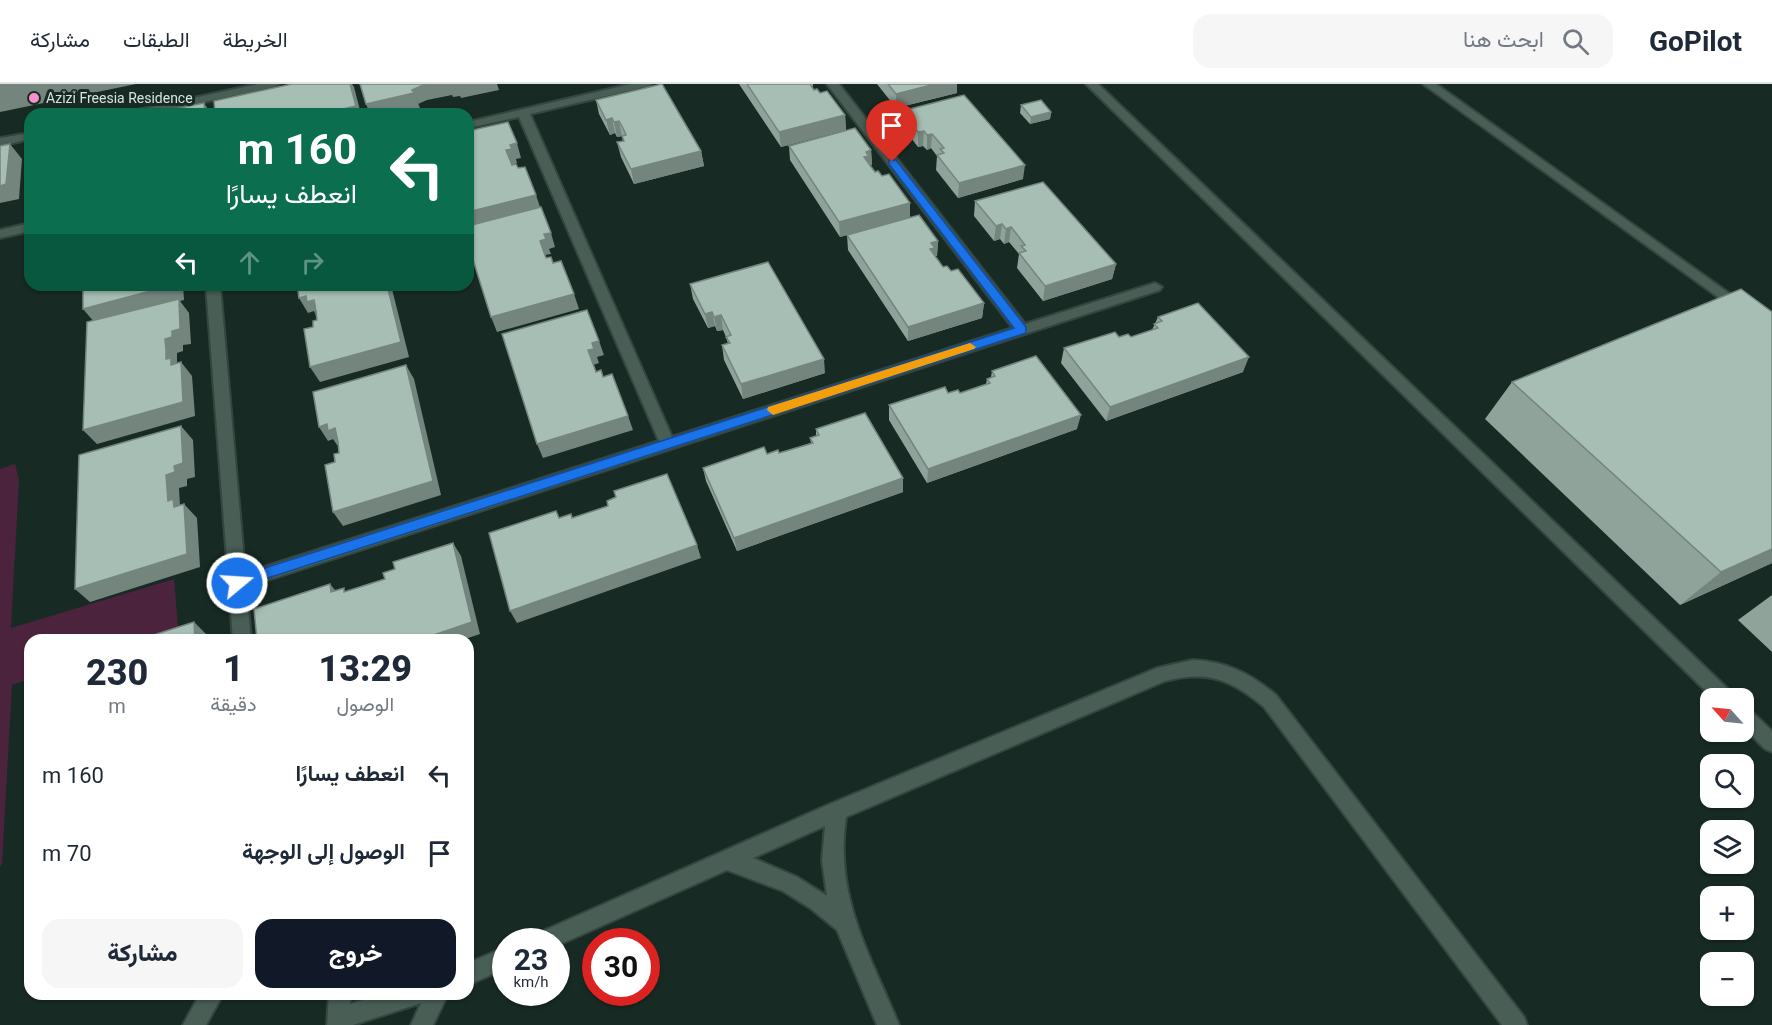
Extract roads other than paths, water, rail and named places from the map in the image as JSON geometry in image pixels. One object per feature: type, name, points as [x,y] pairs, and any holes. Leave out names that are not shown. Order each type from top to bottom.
[{"type":"street","points":[[161,108],[273,84]]},
{"type":"street","points":[[474,124],[645,84]]},
{"type":"street","points":[[833,84],[1022,330]]},
{"type":"street","points":[[1092,84],[1715,688]]},
{"type":"street","points":[[1429,84],[1772,331]]},
{"type":"street","points":[[523,112],[668,444]]},
{"type":"street","points":[[0,142],[24,137]]},
{"type":"street","points":[[0,234],[24,228]]},
{"type":"street","points":[[237,583],[1155,287]]},
{"type":"street","points":[[213,291],[241,634]]},
{"type":"street","points":[[570,929],[837,811],[1163,674],[1182,668],[1202,667],[1224,672],[1249,684],[1270,701],[1516,1025]]},
{"type":"street","points":[[1754,726],[1772,743]]},
{"type":"street","points":[[837,811],[833,838],[833,867],[837,895],[846,923],[888,1025]]},
{"type":"street","points":[[728,860],[760,869],[791,883],[820,900],[846,923]]},
{"type":"street","points":[[474,971],[492,963]]},
{"type":"street","points":[[194,1025],[209,1000]]},
{"type":"street","points":[[340,1000],[339,1022],[400,1000]]},
{"type":"street","points":[[422,1025],[434,1000]]},
{"type":"place","name":"Azizi Freesia Residence","points":[[34,98]]}]
